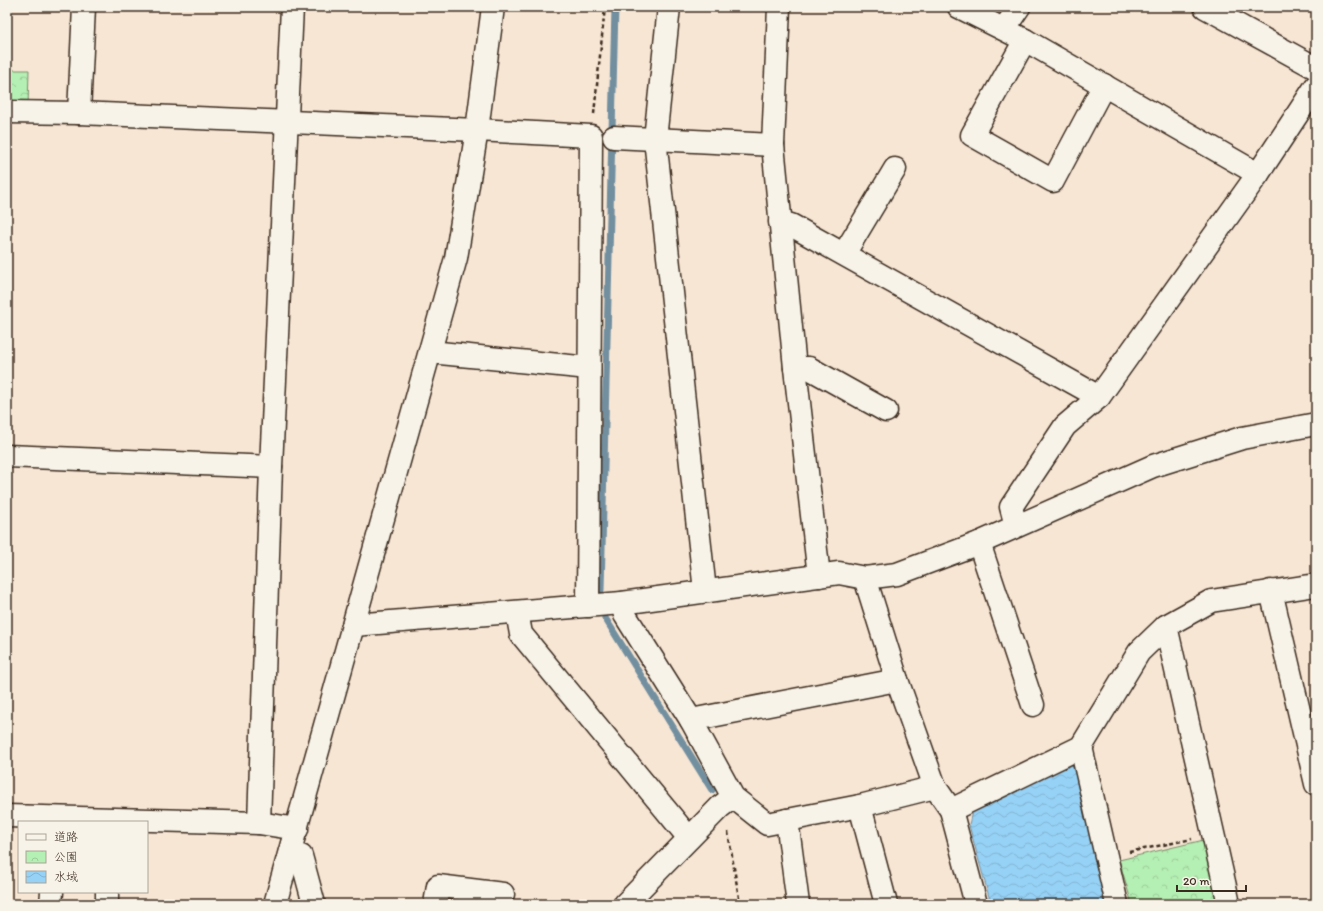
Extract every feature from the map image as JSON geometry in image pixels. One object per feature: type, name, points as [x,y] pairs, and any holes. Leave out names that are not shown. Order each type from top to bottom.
[{"type":"street","points":[[79,113],[84,7]]},
{"type":"street","points":[[259,823],[271,467],[292,7]]},
{"type":"street","points":[[275,904],[456,258],[477,130],[493,7]]},
{"type":"street","points":[[669,7],[655,139],[705,591]]},
{"type":"street","points":[[779,7],[773,145],[795,368],[819,576]]},
{"type":"street","points":[[959,7],[1025,40],[1258,174]]},
{"type":"street","points":[[1004,30],[1019,7]]},
{"type":"street","points":[[1205,7],[1316,68]]},
{"type":"street","points":[[1025,40],[972,135],[1053,181],[1104,85]]},
{"type":"street","points":[[1016,526],[1011,507],[1065,426],[1099,397],[1258,174],[1316,86]]},
{"type":"street","points":[[7,112],[79,113],[591,136],[588,606]]},
{"type":"street","points":[[614,137],[773,145]]},
{"type":"street","points":[[844,254],[895,169]]},
{"type":"street","points":[[780,222],[792,225],[1099,397]]},
{"type":"street","points":[[430,352],[589,368]]},
{"type":"street","points":[[795,368],[809,368],[886,412]]},
{"type":"street","points":[[354,625],[622,603],[839,573],[865,578],[897,574],[979,543],[1153,466],[1242,438],[1316,424]]},
{"type":"street","points":[[7,456],[271,467]]},
{"type":"street","points":[[979,543],[1033,705]]},
{"type":"street","points":[[865,578],[897,680],[935,787],[951,810],[976,904]]},
{"type":"street","points":[[951,810],[1081,747],[1139,652],[1166,626],[1210,601],[1316,585]]},
{"type":"street","points":[[1271,591],[1316,784]]},
{"type":"street","points":[[622,603],[625,615],[690,720],[727,802],[767,824],[860,806],[935,787]]},
{"type":"street","points":[[517,612],[520,634],[689,838]]},
{"type":"street","points":[[1166,626],[1229,904]]},
{"type":"street","points":[[690,720],[897,680]]},
{"type":"street","points":[[1081,747],[1117,904]]},
{"type":"street","points":[[625,904],[689,838],[727,802]]},
{"type":"street","points":[[860,806],[886,904]]},
{"type":"street","points":[[7,816],[55,820],[109,821]]},
{"type":"street","points":[[787,820],[798,904]]},
{"type":"street","points":[[148,822],[259,823],[297,829]]},
{"type":"street","points":[[290,852],[301,856],[314,904]]},
{"type":"street","points":[[435,904],[438,886],[503,894]]},
{"type":"street","points":[[51,904],[52,893]]},
{"type":"street","points":[[107,893],[107,904]]},
{"type":"path","points":[[591,136],[605,7]]},
{"type":"path","points":[[727,802],[740,904]]},
{"type":"path","points":[[1107,857],[1214,834]]},
{"type":"green space","points":[[7,70],[29,70],[28,107],[7,106]]},
{"type":"green space","points":[[1208,839],[1222,904],[1132,904],[1119,860]]},
{"type":"water","points":[[1064,762],[1075,766],[1106,904],[991,904],[969,825],[972,811]]},
{"type":"waterway","points":[[601,590],[615,7]]},
{"type":"waterway","points":[[605,618],[712,790]]}]
